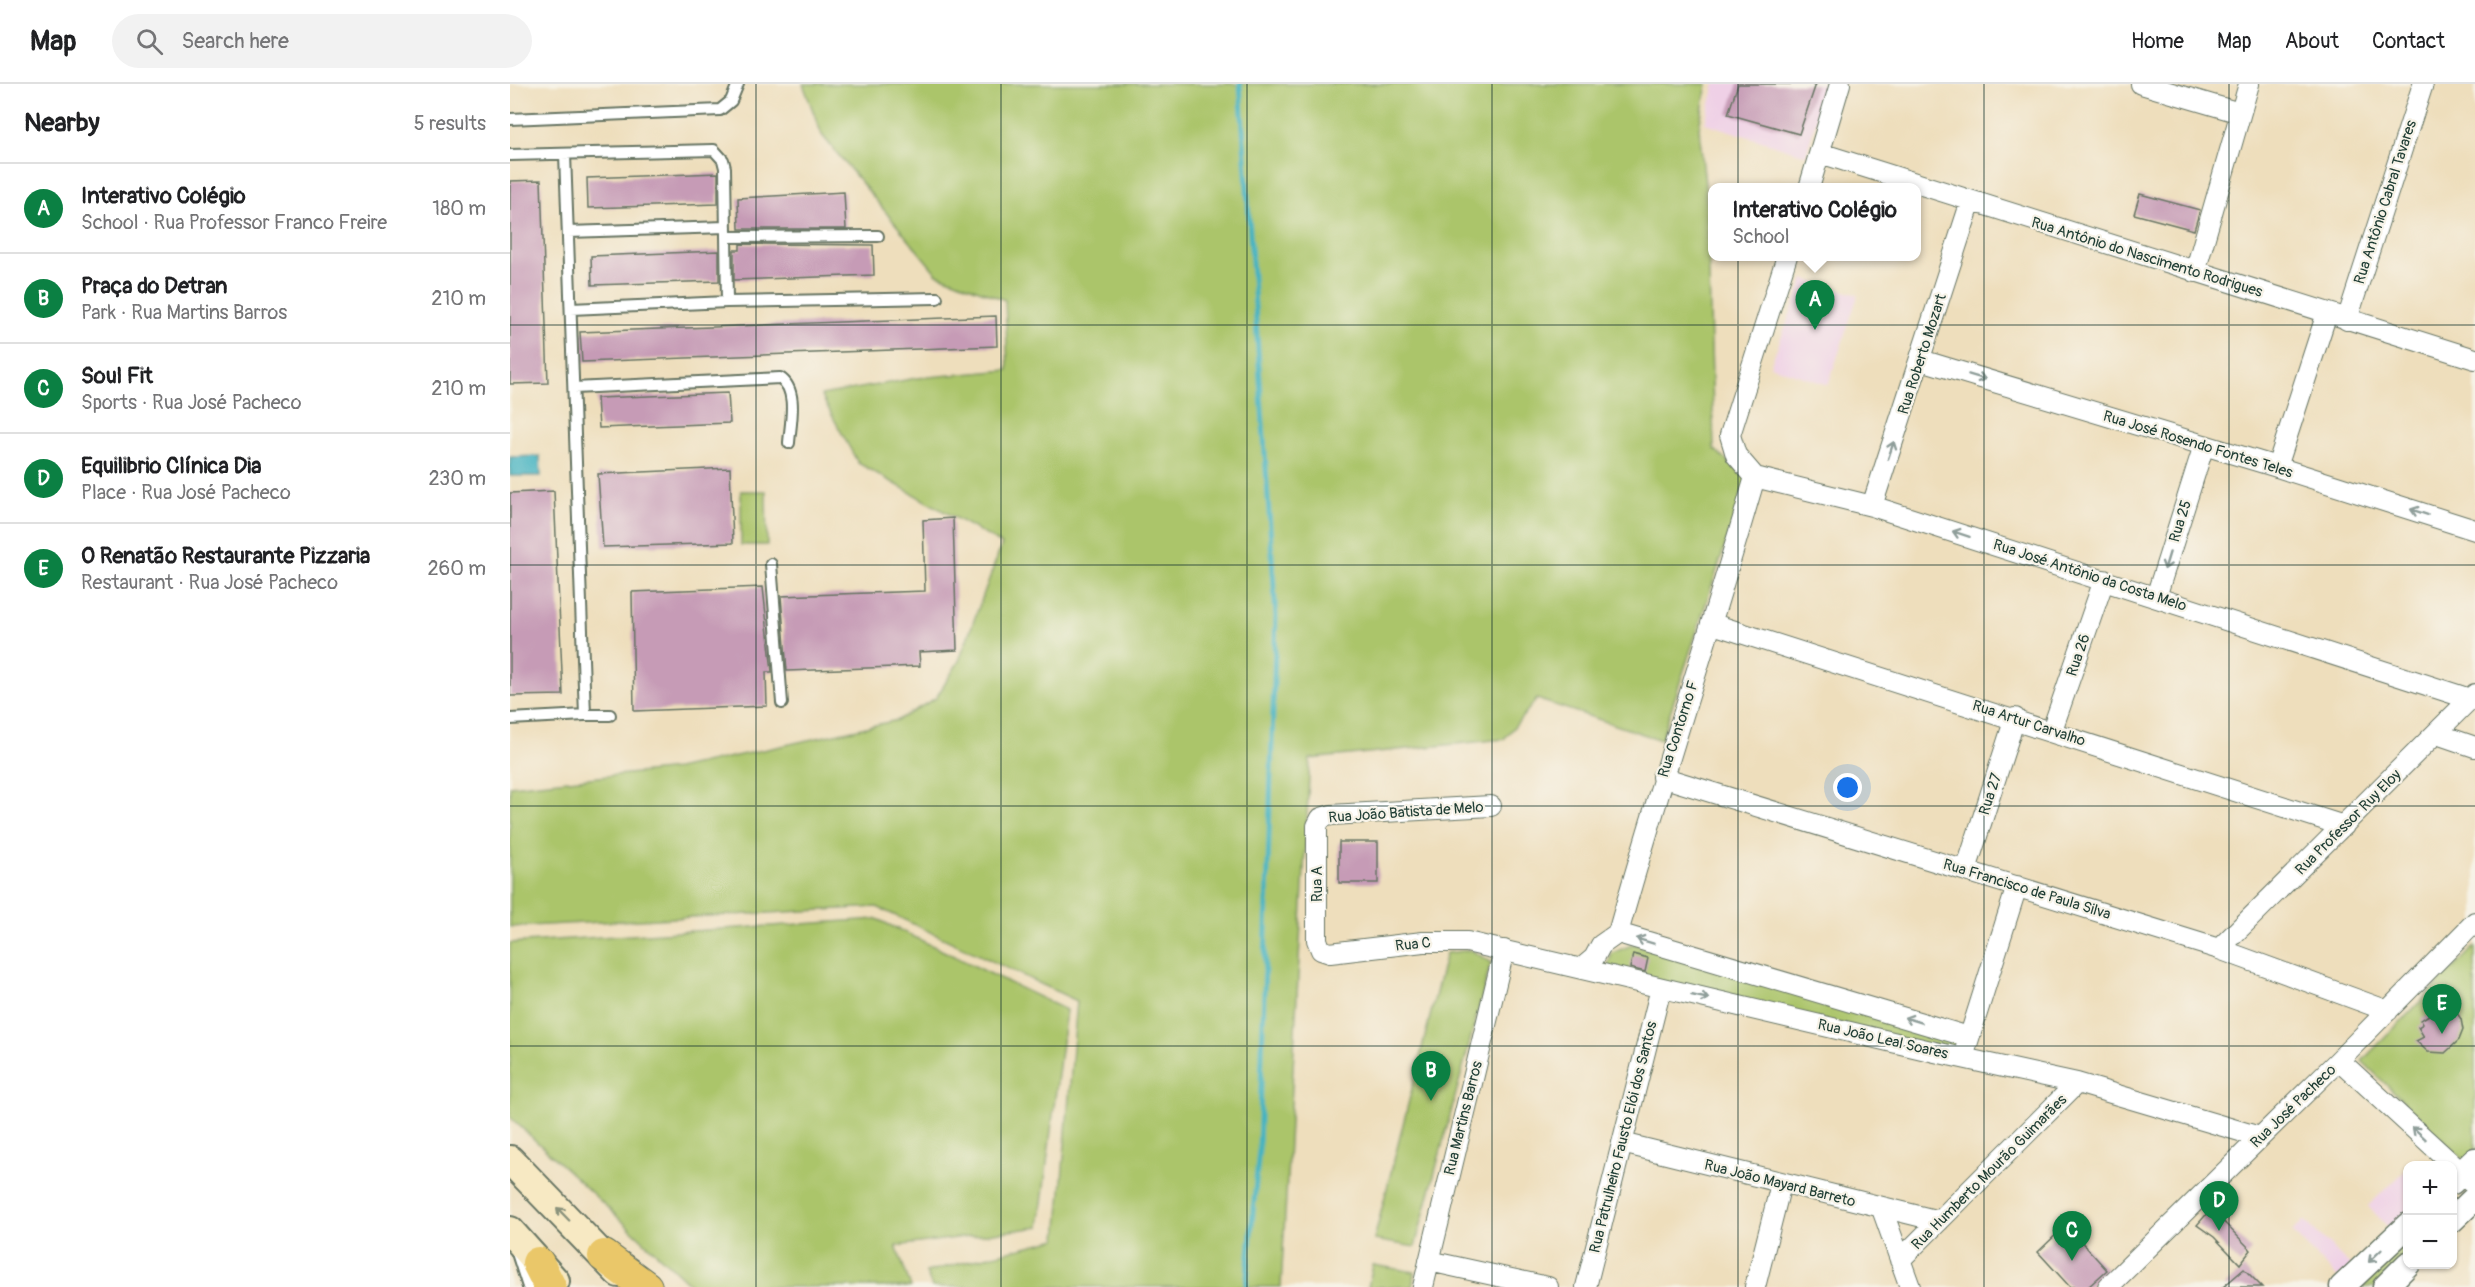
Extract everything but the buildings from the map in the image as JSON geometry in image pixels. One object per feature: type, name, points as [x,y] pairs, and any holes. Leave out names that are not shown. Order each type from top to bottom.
[{"type":"main road","points":[[510,1160],[632,1287]]},
{"type":"main road","points":[[510,1232],[539,1279],[561,1287]]},
{"type":"main road","points":[[604,1256],[646,1287]]},
{"type":"street","points":[[1811,183],[1840,84]]},
{"type":"street","points":[[2141,84],[2240,113]]},
{"type":"street","points":[[2195,272],[2248,84]]},
{"type":"street","name":"Rua Antônio Cabral Tavares","points":[[2348,320],[2423,84]]},
{"type":"street","name":"Rua Antônio do Nascimento Rodrigues","points":[[1820,153],[1914,183]]},
{"type":"street","name":"Rua Antônio do Nascimento Rodrigues","points":[[1921,185],[2475,359]]},
{"type":"street","name":"Rua Roberto Mozart","points":[[1872,506],[1971,201]]},
{"type":"street","points":[[1755,477],[1736,455],[1730,435],[1785,261]]},
{"type":"street","points":[[2277,467],[2327,313]]},
{"type":"street","name":"Rua José Rosendo Fontes Teles","points":[[1921,360],[2277,467],[2475,530]]},
{"type":"street","name":"Rua 25","points":[[2156,597],[2204,445]]},
{"type":"street","name":"Rua José Antônio da Costa Melo","points":[[1755,477],[1872,506],[2473,696]]},
{"type":"street","name":"Rua Contorno F","points":[[1618,933],[1662,777],[1713,624],[1755,477]]},
{"type":"street","name":"Rua 26","points":[[2052,730],[2104,580]]},
{"type":"street","name":"Rua Artur Carvalho","points":[[1713,624],[2015,718],[2344,826]]},
{"type":"street","name":"Rua Professor Ruy Eloy","points":[[2219,949],[2473,696]]},
{"type":"street","name":"Rua 27","points":[[1966,870],[2015,718]]},
{"type":"street","points":[[2437,734],[2475,747]]},
{"type":"street","name":"Rua Francisco de Paula Silva","points":[[1662,777],[2219,949],[2388,1011]]},
{"type":"street","name":"Rua João Batista de Melo","points":[[1321,818],[1331,815],[1491,806]]},
{"type":"street","name":"Rua A","points":[[1321,818],[1317,826],[1317,940],[1321,950]]},
{"type":"street","points":[[1964,1057],[2018,886]]},
{"type":"street","name":"Rua José Pacheco","points":[[2108,1287],[2339,1060],[2475,922]]},
{"type":"street","points":[[1582,968],[1594,958],[1601,945],[1618,933]]},
{"type":"street","name":"Rua João Leal Soares","points":[[1618,933],[1969,1037]]},
{"type":"street","name":"Rua C","points":[[1321,950],[1330,953],[1445,941],[1467,942],[1504,950]]},
{"type":"street","name":"Rua João Leal Soares","points":[[1504,950],[2078,1083],[2260,1137]]},
{"type":"street","name":"Rua Martins Barros","points":[[1423,1287],[1504,950]]},
{"type":"street","name":"Rua Patrulheiro Fausto Elói dos Santos","points":[[1586,1287],[1661,988]]},
{"type":"street","points":[[2339,1060],[2466,1175]]},
{"type":"street","name":"Rua Humberto Mourão Guimarães","points":[[1900,1260],[2078,1083]]},
{"type":"street","name":"Rua João Mayard Barreto","points":[[1622,1143],[1882,1209],[1939,1221]]},
{"type":"street","points":[[1755,1287],[1781,1184]]},
{"type":"street","points":[[2457,1215],[2475,1198]]},
{"type":"street","points":[[1882,1209],[1910,1287]]},
{"type":"street","points":[[2342,1287],[2403,1230]]},
{"type":"street","points":[[1429,1262],[1548,1287]]},
{"type":"street","points":[[2385,1287],[2403,1269]]},
{"type":"lane","points":[[510,119],[720,110],[731,100],[738,84]]},
{"type":"lane","points":[[510,155],[714,150],[723,160],[725,168],[727,302]]},
{"type":"lane","points":[[565,154],[585,715]]},
{"type":"lane","points":[[568,232],[726,232],[878,236]]},
{"type":"lane","points":[[571,309],[727,302],[938,298]]},
{"type":"lane","points":[[574,388],[780,378],[786,382],[791,400],[789,443]]},
{"type":"lane","points":[[771,564],[782,703]]},
{"type":"lane","points":[[510,719],[610,715]]},
{"type":"shaded area","points":[[1715,84],[1826,84],[1806,155],[1705,123]]},
{"type":"shaded area","points":[[1804,279],[1858,295],[1828,385],[1770,366]]},
{"type":"shaded area","points":[[2403,1173],[2403,1216],[2390,1229],[2368,1206]]},
{"type":"shaded area","points":[[2304,1220],[2351,1266],[2339,1279],[2292,1232]]},
{"type":"green space","points":[[803,84],[1707,84],[1699,128],[1707,203],[1714,449],[1747,479],[1661,740],[1537,699],[1504,739],[1310,759],[1281,1287],[932,1287],[926,1272],[1057,1239],[1077,1001],[877,907],[510,927],[510,786],[677,769],[898,720],[936,698],[959,661],[1002,544],[858,463],[821,395],[917,378],[1008,370],[1005,300],[937,274],[822,135]]},
{"type":"green space","points":[[741,491],[766,491],[767,545],[741,545]]},
{"type":"green space","points":[[877,919],[1066,1010],[1039,1227],[896,1246],[911,1287],[693,1287],[510,1117],[510,943]]},
{"type":"green space","points":[[1634,944],[1956,1040],[1954,1052],[1607,969],[1612,953]]},
{"type":"green space","points":[[2475,946],[2475,1149],[2464,1160],[2362,1061]]},
{"type":"green space","points":[[1471,950],[1491,962],[1415,1247],[1374,1240],[1446,953]]},
{"type":"green space","points":[[2403,1232],[2403,1265],[2381,1287],[2348,1287]]},
{"type":"green space","points":[[1373,1265],[1415,1272],[1412,1287],[1368,1287]]},
{"type":"water","points":[[540,456],[541,476],[510,476],[510,457]]},
{"type":"waterway","points":[[1240,84],[1276,616],[1259,1149],[1246,1287]]},
{"type":"place","name":"Interativo Colégio","points":[[1815,330]]},
{"type":"place","name":"O Renatão Restaurante Pizzaria","points":[[2442,1034]]},
{"type":"place","name":"Praça do Detran","points":[[1431,1101]]},
{"type":"place","name":"Equilibrio Clínica Dia","points":[[2219,1231]]},
{"type":"place","name":"Soul Fit","points":[[2072,1261]]}]
